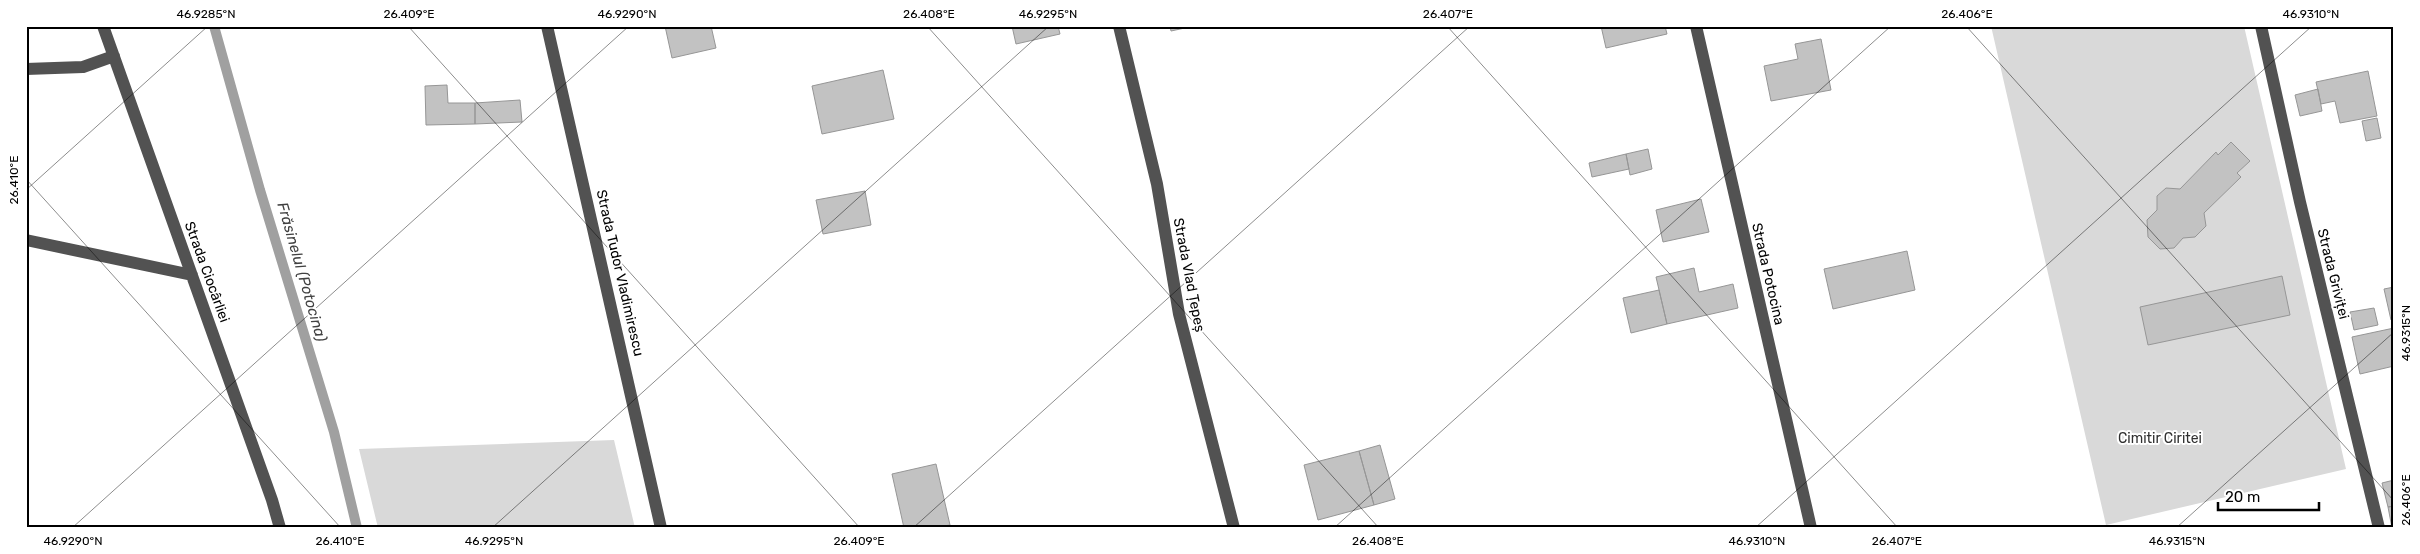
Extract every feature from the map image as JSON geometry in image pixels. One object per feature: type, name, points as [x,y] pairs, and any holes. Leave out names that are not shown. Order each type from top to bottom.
[{"type":"street","name":"Strada Ciocârliei","points":[[103,26],[272,500],[280,528]]},
{"type":"street","name":"Strada Tudor Vladimirescu","points":[[547,26],[661,528]]},
{"type":"street","name":"Strada Vlad Țepeș","points":[[1119,26],[1157,184],[1179,314],[1234,528]]},
{"type":"street","name":"Strada Potocina","points":[[1696,26],[1811,528]]},
{"type":"street","name":"Strada Griviței","points":[[2261,26],[2300,202],[2379,528]]},
{"type":"street","points":[[26,69],[83,67],[114,56]]},
{"type":"street","points":[[26,240],[192,275]]},
{"type":"green space","name":"Cimitir Ciritei","points":[[1991,26],[2244,26],[2346,469],[2106,525]]},
{"type":"green space","points":[[614,440],[635,528],[378,528],[359,449]]},
{"type":"building","points":[[665,26],[711,26],[716,48],[672,58]]},
{"type":"building","points":[[1012,26],[1058,26],[1060,34],[1016,44]]},
{"type":"building","points":[[1170,26],[1194,26],[1171,31]]},
{"type":"building","points":[[1601,26],[1665,26],[1667,34],[1606,48]]},
{"type":"building","points":[[1821,39],[1831,90],[1771,101],[1764,66],[1798,59],[1795,44]]},
{"type":"building","points":[[883,70],[894,119],[822,134],[812,86]]},
{"type":"building","points":[[2368,71],[2377,116],[2340,123],[2335,101],[2321,104],[2316,82]]},
{"type":"building","points":[[447,85],[448,103],[475,103],[475,124],[426,125],[425,86]]},
{"type":"building","points":[[2318,89],[2322,111],[2300,116],[2295,95]]},
{"type":"building","points":[[520,100],[522,122],[475,124],[475,103]]},
{"type":"building","points":[[2377,118],[2381,138],[2366,141],[2362,121]]},
{"type":"building","points":[[2231,142],[2250,161],[2237,173],[2241,177],[2204,213],[2206,226],[2195,237],[2183,238],[2174,248],[2160,249],[2148,237],[2147,220],[2157,210],[2157,196],[2166,188],[2180,189],[2216,152],[2218,155]]},
{"type":"building","points":[[1648,149],[1652,169],[1630,175],[1626,154]]},
{"type":"building","points":[[1626,154],[1629,169],[1592,177],[1589,163]]},
{"type":"building","points":[[865,191],[871,225],[823,234],[816,200]]},
{"type":"building","points":[[1701,199],[1709,232],[1663,242],[1656,210]]},
{"type":"building","points":[[1907,251],[1915,290],[1833,309],[1824,269]]},
{"type":"building","points":[[1694,268],[1699,292],[1733,284],[1738,308],[1667,324],[1656,277]]},
{"type":"building","points":[[2282,276],[2290,315],[2148,345],[2140,307]]},
{"type":"building","points":[[2394,287],[2394,319],[2391,320],[2384,289]]},
{"type":"building","points":[[1659,290],[1667,324],[1631,333],[1623,298]]},
{"type":"building","points":[[2374,308],[2378,325],[2354,330],[2350,312]]},
{"type":"building","points":[[2394,328],[2394,366],[2360,374],[2352,337]]},
{"type":"building","points":[[1380,445],[1395,499],[1374,505],[1359,451]]},
{"type":"building","points":[[1359,451],[1374,505],[1318,520],[1304,465]]},
{"type":"building","points":[[936,464],[950,525],[931,528],[904,528],[892,474]]},
{"type":"building","points":[[2394,480],[2394,506],[2388,507],[2382,483]]},
{"type":"building","points":[[2394,506],[2394,528],[2392,528],[2388,507]]},
{"type":"waterway","name":"Frăsinelul (Potocina)","points":[[214,26],[260,190],[334,432],[357,528]]}]
